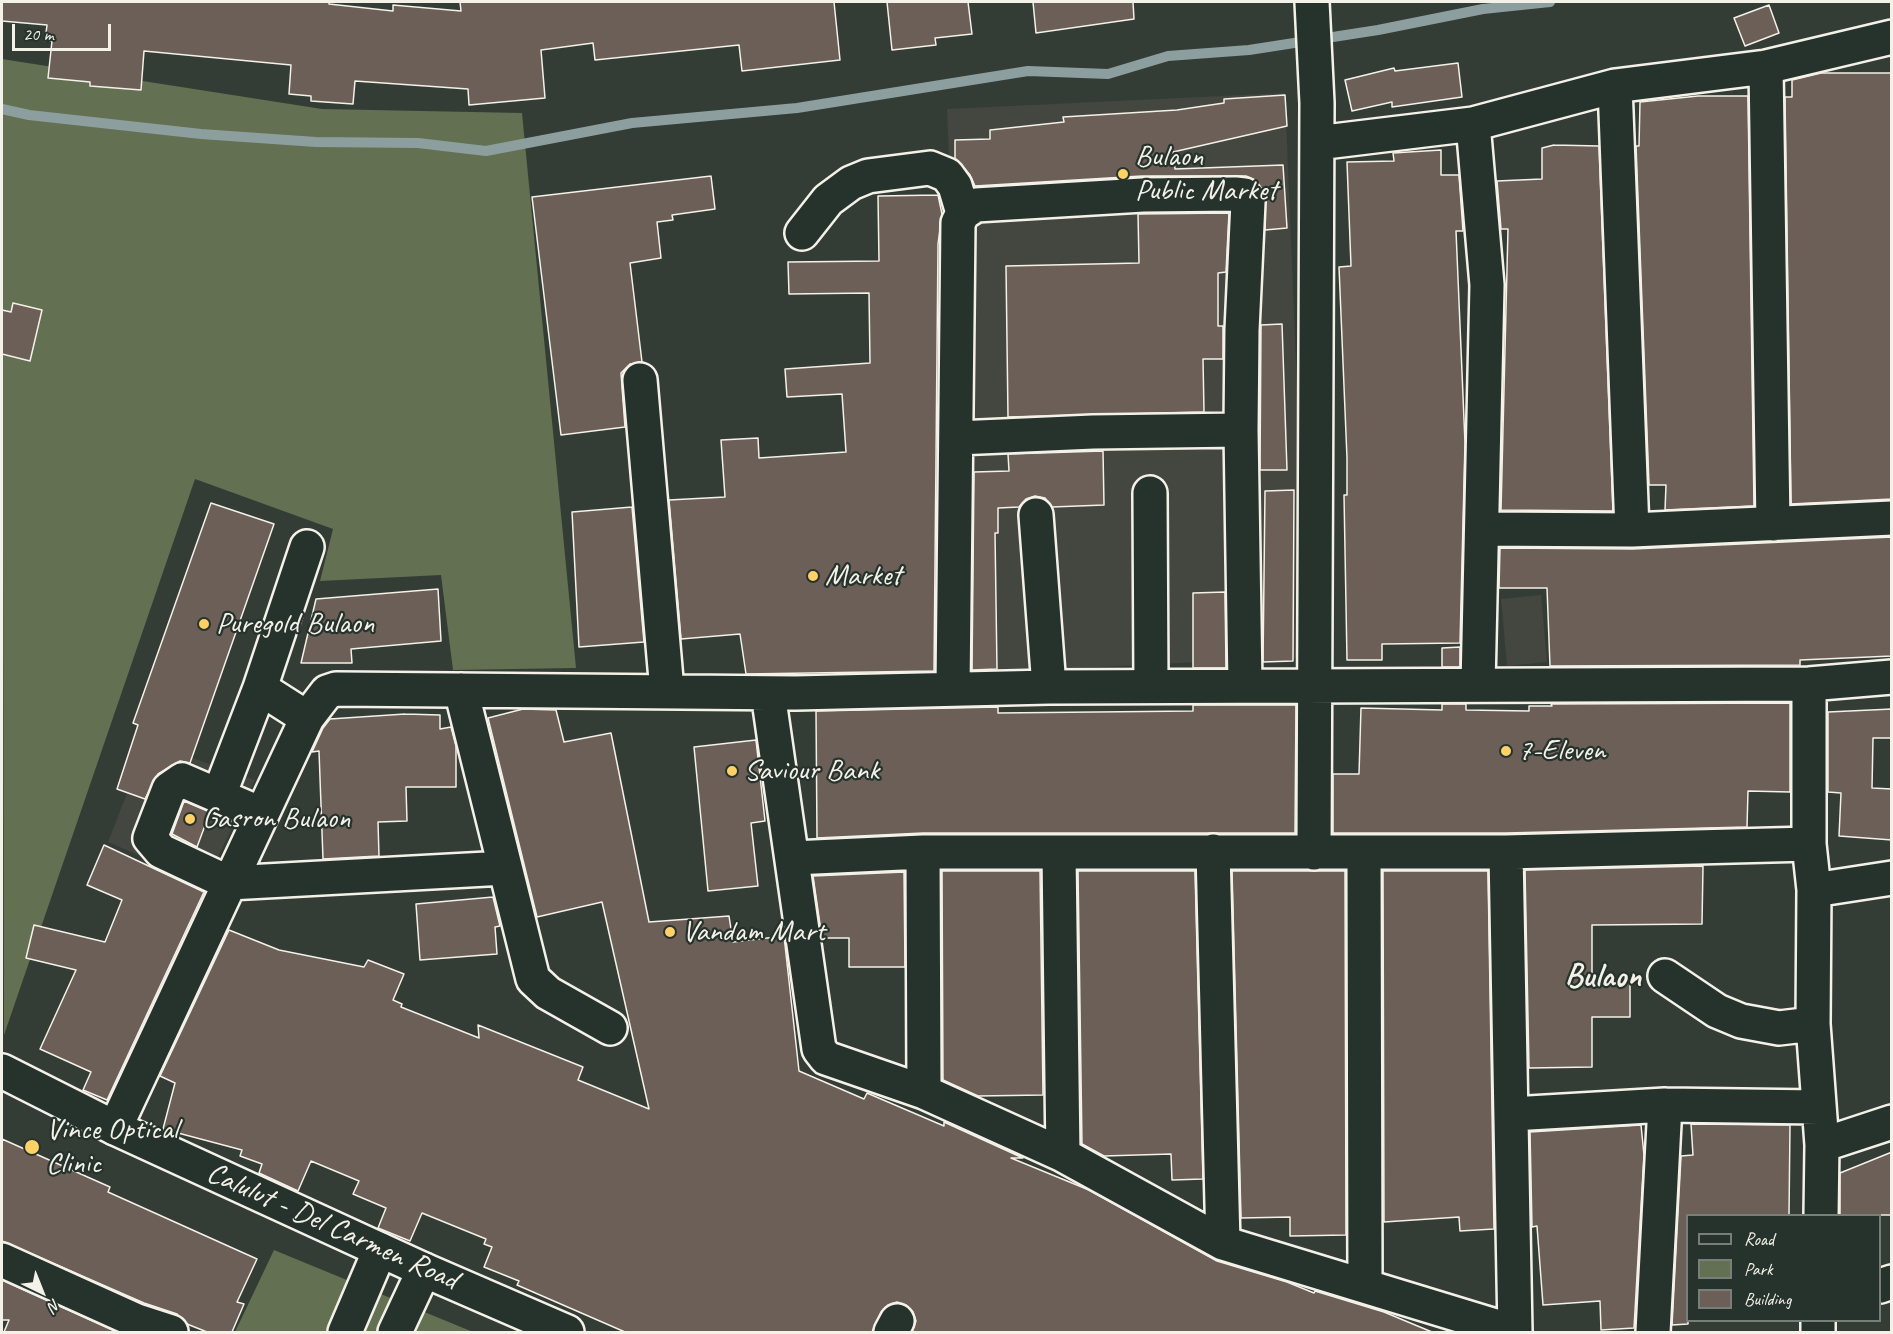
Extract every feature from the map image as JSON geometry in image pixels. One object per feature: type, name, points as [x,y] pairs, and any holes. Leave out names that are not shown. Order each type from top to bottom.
[{"type":"street","points":[[1312,2],[1317,103],[1314,853]]},
{"type":"street","points":[[1317,142],[1473,124],[1616,86],[1766,67],[1892,37]]},
{"type":"street","points":[[1766,67],[1773,524]]},
{"type":"street","points":[[1616,86],[1632,530]]},
{"type":"street","points":[[1473,124],[1487,285],[1478,685]]},
{"type":"street","points":[[802,232],[828,200],[851,183],[868,176],[930,168],[947,175],[955,186],[963,213],[956,232],[957,438],[952,689]]},
{"type":"street","points":[[963,213],[976,205],[1143,195],[1244,195],[1248,202],[1242,330],[1241,430],[1245,686]]},
{"type":"street","points":[[640,380],[667,691]]},
{"type":"street","points":[[957,438],[1093,432],[1241,430]]},
{"type":"street","points":[[1150,493],[1151,686]]},
{"type":"street","points":[[1036,515],[1049,687]]},
{"type":"street","points":[[1482,530],[1632,530],[1892,518]]},
{"type":"street","points":[[219,795],[260,688],[308,547]]},
{"type":"street","points":[[115,1128],[307,718],[327,692],[336,689],[768,693],[1151,686],[1809,684],[1892,677]]},
{"type":"street","points":[[1809,684],[1809,844],[1814,890],[1813,1024],[1822,1145],[1821,1214]]},
{"type":"street","points":[[260,688],[307,718]]},
{"type":"street","points":[[461,690],[533,979],[548,993],[610,1028]]},
{"type":"street","points":[[768,693],[819,1048],[826,1058],[924,1092],[1063,1155],[1223,1243],[1515,1332],[1506,852]]},
{"type":"street","points":[[261,814],[182,780],[169,789],[150,838],[161,851],[229,883],[505,868]]},
{"type":"street","points":[[793,858],[923,852],[1059,854],[1213,851],[1364,854],[1809,844]]},
{"type":"street","points":[[1213,851],[1223,1243]]},
{"type":"street","points":[[923,852],[924,1092]]},
{"type":"street","points":[[1059,854],[1063,1155]]},
{"type":"street","points":[[1364,854],[1365,1286]]},
{"type":"street","points":[[1814,890],[1892,878]]},
{"type":"street","points":[[1665,976],[1717,1011],[1741,1021],[1779,1028],[1813,1024]]},
{"type":"street","name":"Calulut - Del Carmen Road","points":[[2,1071],[115,1128],[424,1270],[567,1332]]},
{"type":"street","points":[[1512,1114],[1665,1105],[1819,1107]]},
{"type":"street","points":[[1653,1332],[1665,1105]]},
{"type":"street","points":[[1822,1145],[1892,1122]]},
{"type":"street","points":[[355,1329],[380,1250]]},
{"type":"street","points":[[2,1260],[135,1327],[171,1332]]},
{"type":"street","points":[[395,1332],[424,1270]]},
{"type":"shaded area","name":"Bulaon Public Market","points":[[1285,93],[1308,657],[970,673],[947,109]]},
{"type":"shaded area","points":[[1541,595],[1547,662],[1507,666],[1501,599]]},
{"type":"shaded area","points":[[147,742],[255,780],[205,884],[108,842]]},
{"type":"green space","points":[[2,59],[322,109],[522,113],[576,668],[453,670],[441,575],[320,581],[333,529],[195,479],[4,1035]]},
{"type":"green space","points":[[274,1250],[473,1332],[235,1332]]},
{"type":"building","points":[[2,2],[329,2],[329,4],[393,11],[393,5],[461,11],[460,2],[834,2],[840,60],[742,71],[739,45],[595,60],[593,43],[541,50],[545,98],[469,105],[468,89],[355,81],[353,104],[311,101],[311,96],[289,94],[291,65],[144,51],[141,90],[90,86],[90,82],[48,78],[52,41],[45,41],[47,25],[2,21]]},
{"type":"building","points":[[887,2],[968,2],[972,34],[935,38],[936,45],[892,50]]},
{"type":"building","points":[[1033,2],[1133,2],[1134,19],[1036,33]]},
{"type":"building","points":[[1769,5],[1779,33],[1745,46],[1734,18]]},
{"type":"building","points":[[1458,63],[1462,97],[1392,107],[1392,102],[1352,111],[1345,80],[1394,68],[1395,71]]},
{"type":"building","points":[[1821,73],[1892,73],[1892,499],[1791,504],[1785,97],[1792,97],[1792,80]]},
{"type":"building","points":[[1285,95],[1287,126],[1173,152],[1175,169],[1283,165],[1287,228],[1265,230],[1265,193],[1255,180],[1246,176],[1142,176],[975,186],[970,175],[955,158],[955,140],[990,139],[990,130],[1064,122],[1063,117],[1177,110],[1224,103],[1224,99]]},
{"type":"building","points":[[1698,96],[1748,96],[1754,506],[1665,510],[1666,485],[1649,485],[1636,146],[1639,146],[1640,102]]},
{"type":"building","points":[[1554,145],[1599,146],[1613,511],[1501,510],[1508,229],[1501,229],[1497,181],[1542,179],[1542,148]]},
{"type":"building","points":[[1441,150],[1441,175],[1459,175],[1463,231],[1456,231],[1465,443],[1460,643],[1382,644],[1382,660],[1347,660],[1344,495],[1347,495],[1347,458],[1339,267],[1351,266],[1347,162],[1394,161],[1393,153]]},
{"type":"building","points":[[711,176],[715,209],[672,215],[673,220],[657,222],[661,258],[630,263],[642,362],[630,364],[621,373],[625,427],[561,435],[532,197]]},
{"type":"building","points":[[938,195],[942,214],[938,244],[934,671],[746,674],[740,634],[681,639],[669,500],[725,497],[721,440],[758,438],[759,458],[846,452],[842,394],[787,397],[785,369],[870,363],[869,293],[789,294],[788,262],[879,261],[878,196]]},
{"type":"building","points":[[1229,213],[1226,272],[1218,273],[1218,326],[1223,326],[1223,359],[1203,359],[1204,412],[1008,417],[1006,266],[1139,263],[1138,214]]},
{"type":"building","points":[[13,303],[42,310],[30,361],[2,354],[2,310],[11,312]]},
{"type":"building","points":[[1282,324],[1287,470],[1260,470],[1261,325]]},
{"type":"building","points":[[1103,451],[1104,505],[1052,507],[1045,498],[1035,496],[1026,499],[1019,507],[998,508],[998,533],[995,533],[997,669],[972,670],[974,472],[1009,471],[1008,454]]},
{"type":"building","points":[[1294,490],[1293,661],[1263,662],[1265,491]]},
{"type":"building","name":"Puregold Bulaon","points":[[211,503],[274,524],[190,763],[180,761],[158,774],[145,799],[117,789],[138,725],[133,723]]},
{"type":"building","points":[[632,507],[644,642],[579,647],[572,512]]},
{"type":"building","points":[[1892,537],[1892,656],[1800,660],[1800,665],[1550,666],[1547,588],[1499,588],[1500,548],[1633,549]]},
{"type":"building","points":[[438,589],[441,641],[351,649],[352,663],[301,663],[316,599]]},
{"type":"building","points":[[1225,592],[1226,668],[1193,668],[1193,593]]},
{"type":"building","points":[[1460,647],[1460,667],[1442,667],[1442,648]]},
{"type":"building","points":[[1790,703],[1790,792],[1748,791],[1747,827],[1506,833],[1333,833],[1333,774],[1359,774],[1361,708],[1442,710],[1442,704],[1466,704],[1466,710],[1529,711],[1529,706],[1552,706],[1551,704]]},
{"type":"building","points":[[1193,705],[1296,705],[1295,833],[923,833],[817,838],[816,711],[998,707],[998,713],[1193,711]]},
{"type":"building","points":[[523,709],[556,710],[564,742],[611,733],[649,922],[729,916],[733,942],[784,936],[799,1071],[864,1099],[867,1093],[944,1126],[944,1122],[1023,1158],[1011,1158],[1089,1190],[1217,1261],[1287,1282],[1314,1293],[1315,1291],[1384,1312],[1432,1332],[912,1332],[916,1321],[913,1312],[906,1305],[897,1302],[888,1305],[881,1312],[872,1332],[625,1332],[517,1285],[519,1281],[484,1267],[492,1247],[484,1244],[486,1239],[422,1213],[410,1241],[378,1228],[386,1208],[353,1194],[359,1181],[311,1161],[298,1191],[259,1173],[262,1164],[240,1156],[242,1150],[163,1129],[175,1083],[160,1076],[229,930],[279,950],[364,967],[368,960],[404,974],[393,1000],[402,1004],[401,1007],[479,1038],[478,1025],[583,1067],[578,1080],[649,1109],[602,902],[537,917],[488,718]]},
{"type":"building","points":[[1892,709],[1892,738],[1873,738],[1872,788],[1892,789],[1892,840],[1839,836],[1841,793],[1828,792],[1828,712]]},
{"type":"building","points":[[405,714],[440,715],[440,729],[451,727],[456,746],[456,787],[406,787],[407,821],[378,822],[379,856],[323,859],[319,751],[312,752],[323,728],[330,719]]},
{"type":"building","points":[[756,740],[765,821],[751,823],[758,886],[708,891],[694,747]]},
{"type":"building","name":"Gasron Bulaon","points":[[184,801],[210,812],[197,847],[172,834]]},
{"type":"building","points":[[104,845],[204,892],[107,1100],[83,1090],[91,1072],[40,1049],[76,970],[26,958],[34,925],[105,942],[122,900],[87,885]]},
{"type":"building","points":[[1703,866],[1702,924],[1592,925],[1592,983],[1630,983],[1630,1017],[1592,1017],[1592,1067],[1529,1068],[1525,870]]},
{"type":"building","points":[[942,871],[1040,871],[1043,1095],[978,1096],[943,1080]]},
{"type":"building","points":[[1078,871],[1195,871],[1203,1179],[1172,1180],[1171,1154],[1104,1156],[1082,1144]]},
{"type":"building","points":[[1232,871],[1345,871],[1346,1235],[1290,1236],[1290,1217],[1241,1218]]},
{"type":"building","points":[[1383,871],[1488,871],[1494,1229],[1460,1231],[1459,1217],[1384,1222]]},
{"type":"building","points":[[904,872],[905,967],[849,967],[849,938],[822,938],[813,876]]},
{"type":"building","points":[[493,897],[500,926],[495,927],[497,954],[420,960],[416,904]]},
{"type":"building","points":[[1691,1124],[1790,1125],[1789,1214],[1686,1214],[1686,1322],[1688,1324],[1672,1325],[1681,1156],[1693,1155]]},
{"type":"building","points":[[1641,1125],[1644,1155],[1634,1328],[1601,1330],[1600,1301],[1543,1305],[1537,1226],[1532,1227],[1530,1132]]},
{"type":"building","points":[[2,1139],[110,1187],[108,1192],[257,1259],[237,1302],[244,1304],[232,1332],[207,1332],[187,1324],[177,1314],[144,1303],[2,1241]]},
{"type":"building","points":[[1892,1152],[1892,1215],[1840,1214],[1840,1173]]},
{"type":"building","points":[[2,1280],[117,1332],[4,1332],[9,1320],[2,1320]]},
{"type":"waterway","points":[[2,109],[29,115],[201,134],[316,142],[418,143],[486,151],[632,123],[797,108],[1028,71],[1108,74],[1168,56],[1249,50],[1378,30],[1483,9],[1550,2]]},
{"type":"place","name":"Bulaon Public Market","points":[[1123,174]]},
{"type":"place","name":"Market","points":[[813,576]]},
{"type":"place","name":"Puregold Bulaon","points":[[204,624]]},
{"type":"place","name":"7-Eleven","points":[[1506,751]]},
{"type":"place","name":"Saviour Bank","points":[[732,771]]},
{"type":"place","name":"Gasron Bulaon","points":[[190,819]]},
{"type":"place","name":"Vandam Mart","points":[[670,932]]},
{"type":"place","name":"Vince Optical Clinic","points":[[32,1147]]},
{"type":"district","name":"Bulaon","points":[[1603,977]]}]
